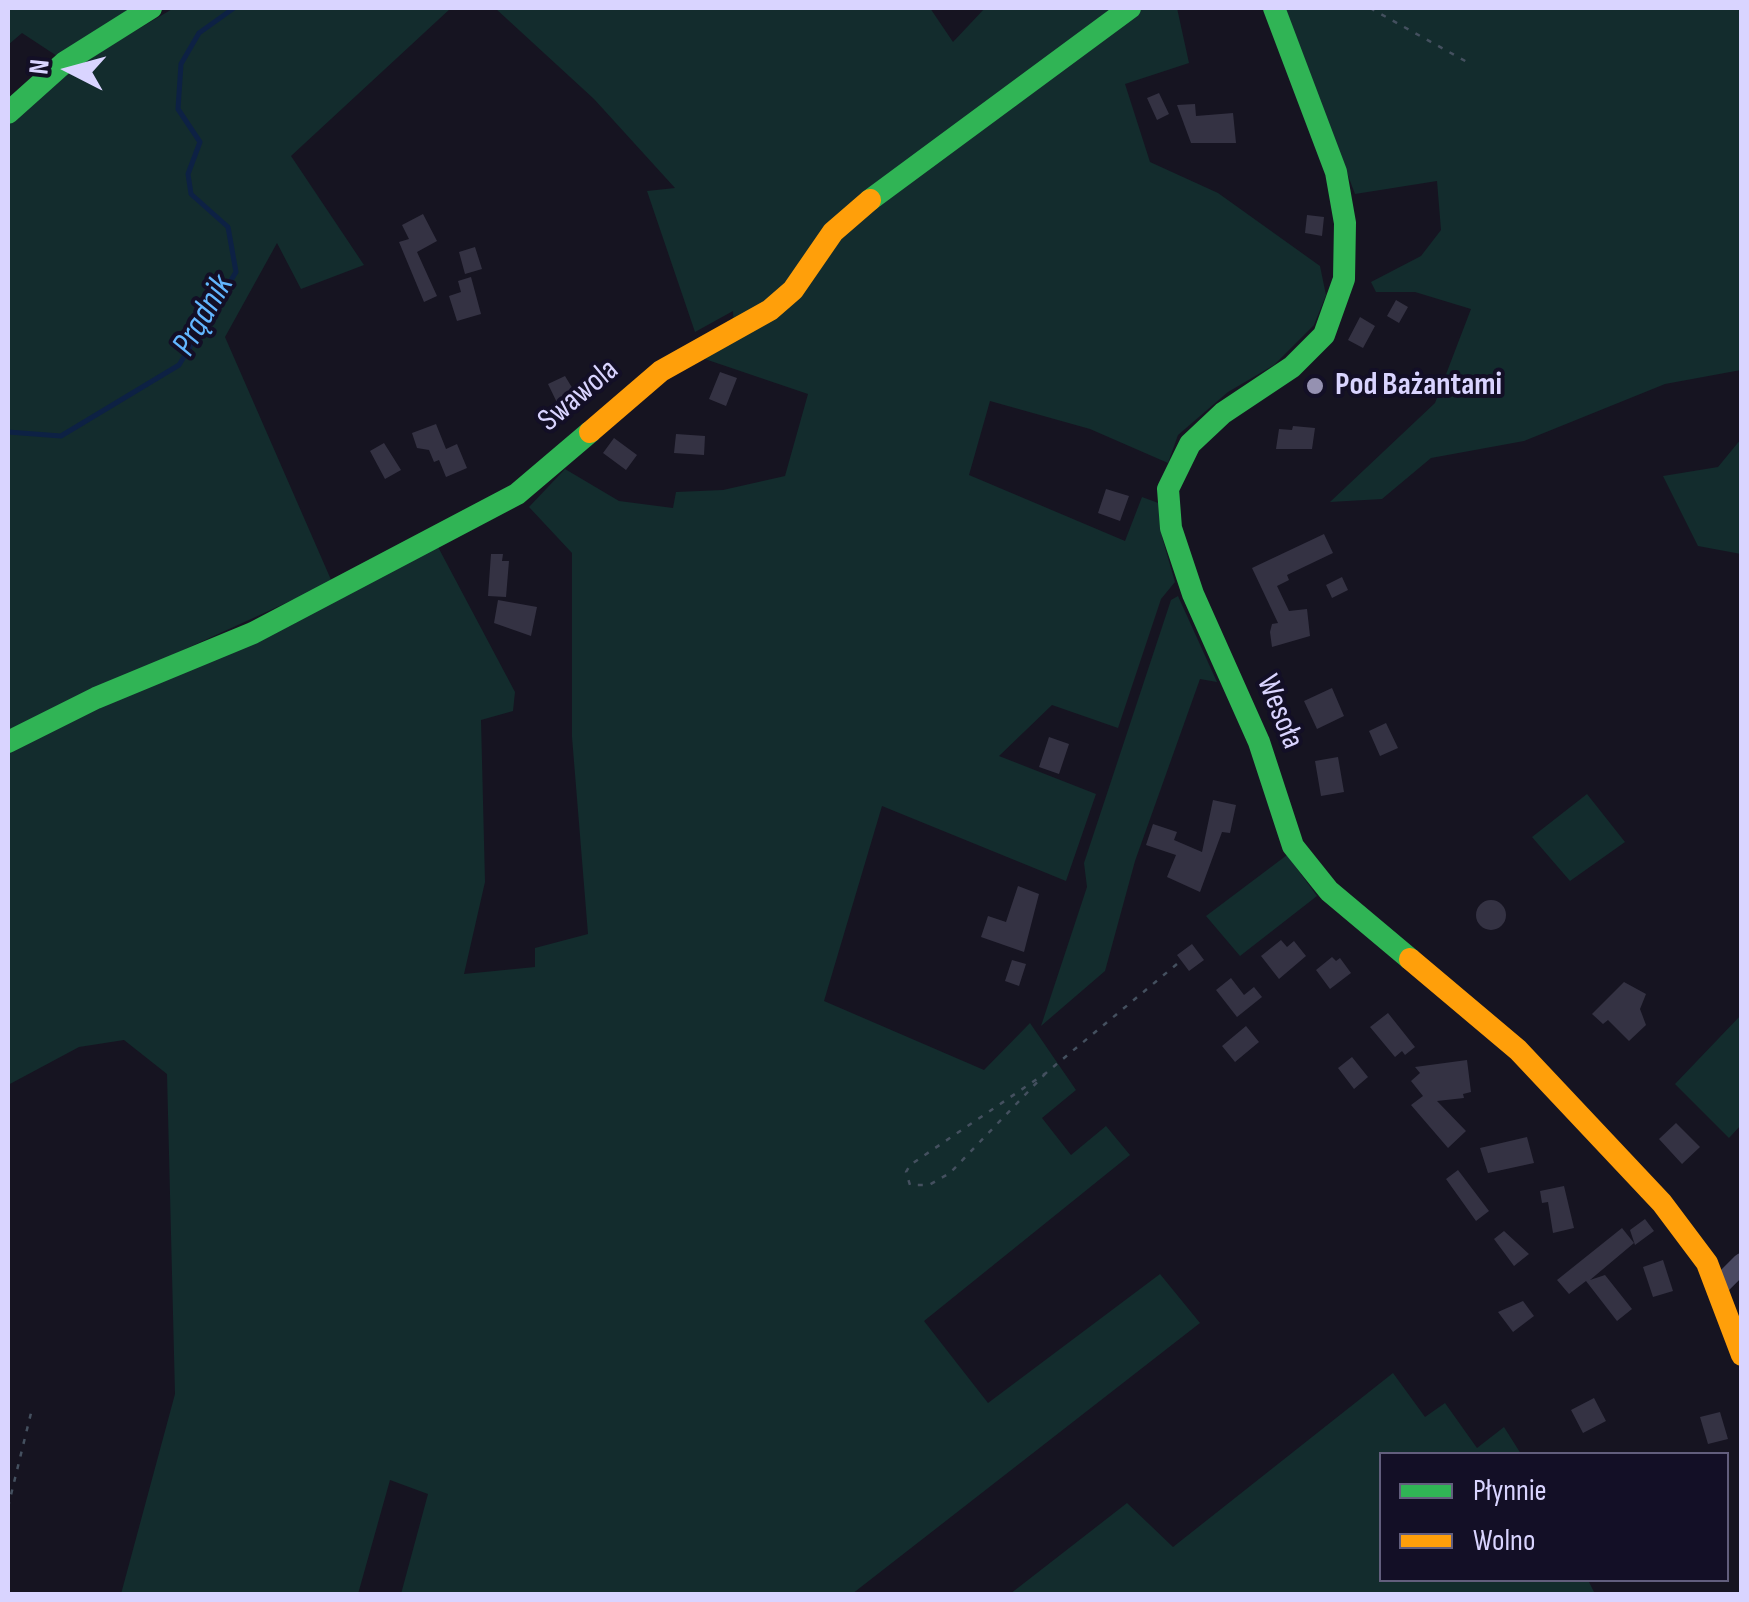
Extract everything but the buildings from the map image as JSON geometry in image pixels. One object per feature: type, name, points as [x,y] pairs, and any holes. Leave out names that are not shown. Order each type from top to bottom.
[{"type":"street","points":[[8,113],[65,62],[151,8]]},
{"type":"street","name":"Swawola","points":[[8,742],[96,698],[253,633],[516,494],[661,371],[770,310],[793,290],[833,232],[866,203],[1130,8]]},
{"type":"street","name":"Wesoła","points":[[1274,8],[1296,76],[1336,172],[1345,222],[1344,279],[1324,334],[1292,367],[1223,413],[1190,444],[1168,488],[1171,528],[1193,594],[1259,742],[1299,855],[1330,891],[1520,1053],[1662,1202],[1693,1241],[1718,1288],[1742,1355]]},
{"type":"street","points":[[1718,1288],[1742,1263]]},
{"type":"path","points":[[1370,8],[1467,62]]},
{"type":"path","points":[[1046,1073],[950,1173],[929,1185],[910,1185],[906,1172],[910,1164],[1046,1073],[1177,964]]},
{"type":"path","points":[[8,1508],[31,1413]]},
{"type":"green space","points":[[8,8],[137,8],[60,58],[22,33],[8,45]]},
{"type":"green space","points":[[174,8],[451,8],[291,156],[364,265],[301,289],[277,243],[225,337],[332,582],[8,730],[8,125],[67,71]]},
{"type":"green space","points":[[495,8],[930,8],[953,42],[985,8],[1177,8],[1189,63],[1125,84],[1150,162],[1218,193],[1320,266],[1326,295],[1314,325],[1274,365],[1228,392],[1178,435],[1168,463],[1090,429],[990,401],[969,475],[1125,541],[1142,497],[1161,504],[1162,537],[1175,582],[1161,599],[1118,728],[1052,705],[999,756],[1096,794],[1066,881],[882,806],[824,1001],[984,1070],[1030,1023],[1076,1090],[1042,1118],[1071,1155],[1106,1126],[1130,1155],[924,1321],[988,1403],[1160,1274],[1200,1323],[852,1594],[401,1594],[428,1494],[390,1480],[358,1594],[121,1594],[175,1394],[167,1074],[124,1040],[79,1047],[8,1085],[8,749],[438,547],[515,692],[513,711],[481,720],[485,882],[464,974],[535,967],[535,948],[588,934],[572,737],[572,553],[529,507],[565,469],[619,501],[673,508],[676,492],[723,490],[785,476],[808,394],[696,356],[734,331],[733,311],[695,332],[647,191],[675,188],[594,99]]},
{"type":"green space","points":[[1285,8],[1741,8],[1741,370],[1665,384],[1524,441],[1431,458],[1382,499],[1330,502],[1435,403],[1471,309],[1415,292],[1376,292],[1371,282],[1421,256],[1441,230],[1437,181],[1355,194]]},
{"type":"green space","points":[[1741,439],[1741,554],[1698,546],[1663,476],[1718,467]]},
{"type":"green space","points":[[1178,596],[1217,682],[1200,679],[1135,861],[1105,971],[1041,1026],[1087,887],[1084,863],[1171,600]]},
{"type":"green space","points":[[1587,794],[1625,842],[1570,881],[1532,837]]},
{"type":"green space","points":[[1287,855],[1317,896],[1240,956],[1206,916]]},
{"type":"green space","points":[[1741,1015],[1741,1125],[1729,1138],[1675,1084]]},
{"type":"green space","points":[[1393,1373],[1425,1417],[1445,1403],[1477,1448],[1504,1427],[1520,1452],[1379,1452],[1379,1582],[1589,1582],[1595,1594],[1010,1594],[1127,1503],[1173,1547]]},
{"type":"waterway","name":"Prądnik","points":[[8,432],[61,436],[179,365],[236,272],[228,227],[191,194],[188,174],[200,142],[178,109],[181,64],[199,33],[234,8]]},
{"type":"traffic: fast","points":[[8,113],[65,62],[151,8]]},
{"type":"traffic: fast","points":[[870,200],[1130,8]]},
{"type":"traffic: fast","points":[[1274,8],[1336,172],[1345,223],[1344,279],[1324,335],[1292,367],[1223,413],[1190,444],[1168,489],[1171,528],[1193,594],[1259,742],[1293,846],[1329,891],[1410,959]]},
{"type":"traffic: fast","points":[[8,742],[96,698],[253,633],[517,494],[590,432]]},
{"type":"traffic: slow","points":[[590,432],[661,371],[770,310],[793,290],[833,232],[870,200]]},
{"type":"traffic: slow","points":[[1410,959],[1518,1050],[1662,1203],[1707,1263],[1742,1355]]},
{"type":"place","name":"Pod Bażantami","points":[[1315,386]]}]
